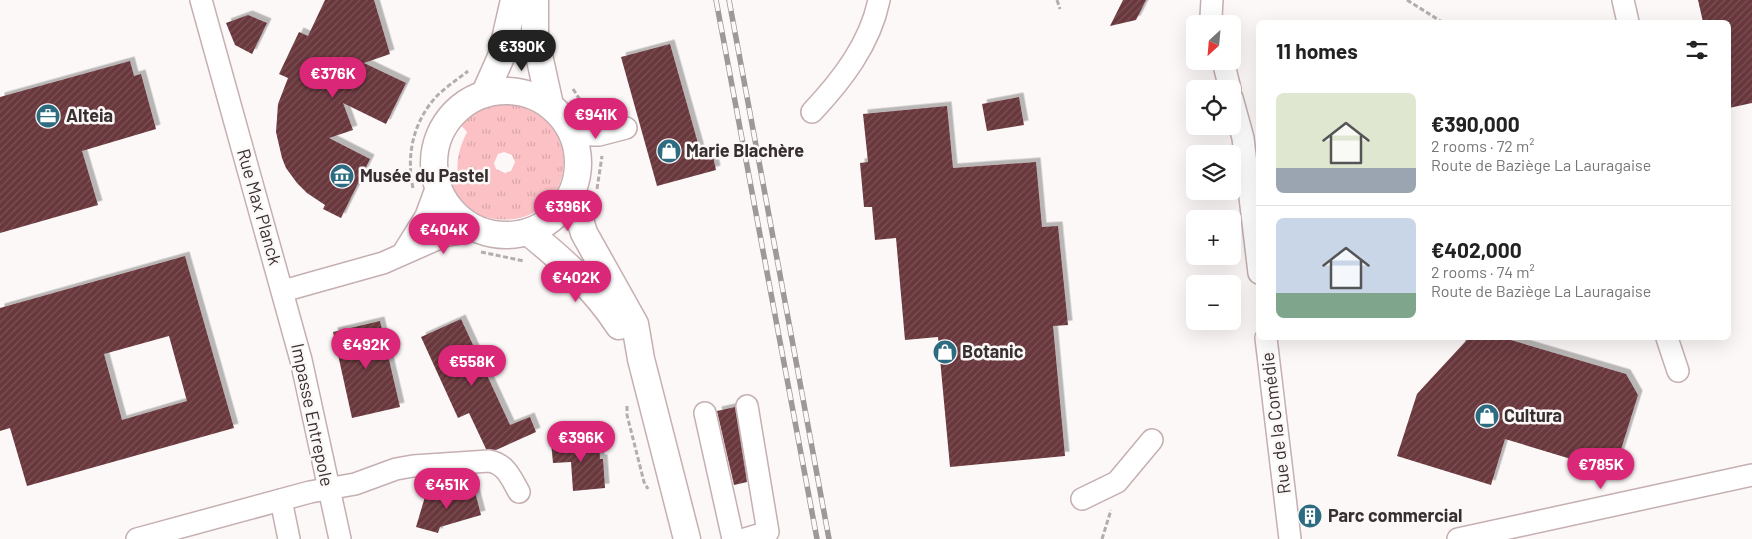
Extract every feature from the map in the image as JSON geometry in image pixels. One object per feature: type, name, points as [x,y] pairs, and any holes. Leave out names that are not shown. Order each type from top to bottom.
[{"type":"main road","points":[[485,93],[501,58],[514,0]]},
{"type":"main road","points":[[534,0],[535,38],[550,105]]},
{"type":"main road","points":[[507,90],[530,94],[550,105],[563,118],[583,128],[578,154],[578,174],[572,193],[561,210],[546,223],[528,232],[511,235],[494,234],[475,240],[446,204],[425,187],[433,163],[437,140],[447,119],[464,103],[485,93],[507,90]]},
{"type":"main road","points":[[572,193],[584,233],[635,324],[641,359],[687,539]]},
{"type":"main road","points":[[528,232],[556,254],[585,282],[612,316],[641,359]]},
{"type":"street","name":"Rue Max Planck","points":[[201,0],[283,291]]},
{"type":"street","points":[[812,112],[843,77],[855,58],[875,39],[879,0]]},
{"type":"street","points":[[1211,15],[1212,0]]},
{"type":"street","points":[[1623,0],[1628,20]]},
{"type":"street","points":[[583,128],[599,135],[626,128]]},
{"type":"street","points":[[1241,131],[1256,248]]},
{"type":"street","points":[[403,253],[426,216],[425,187]]},
{"type":"street","points":[[283,291],[383,263],[444,236],[475,240]]},
{"type":"street","name":"Impasse Entrepole","points":[[283,291],[301,360],[340,539]]},
{"type":"street","name":"Rue de la Comédie","points":[[1266,340],[1290,539]]},
{"type":"street","points":[[1668,340],[1678,371]]},
{"type":"street","points":[[745,539],[768,532],[747,406]]},
{"type":"street","points":[[704,413],[733,539]]},
{"type":"street","points":[[1082,499],[1117,482],[1152,440]]},
{"type":"street","points":[[137,539],[328,488],[356,484],[396,469],[413,466],[498,462],[504,467],[520,492]]},
{"type":"street","points":[[1458,539],[1752,475]]},
{"type":"street","points":[[281,500],[289,539]]},
{"type":"path","points":[[1057,0],[1060,9]]},
{"type":"path","points":[[1407,0],[1439,20]]},
{"type":"path","points":[[425,187],[410,172],[411,150],[415,133],[423,114],[435,97],[474,65]]},
{"type":"path","points":[[571,87],[586,108],[583,128]]},
{"type":"path","points":[[475,240],[529,263]]},
{"type":"path","points":[[627,398],[627,415],[644,482],[652,497]]},
{"type":"green space","points":[[504,103],[532,112],[552,127],[562,147],[563,169],[557,190],[543,207],[522,217],[495,219],[480,215],[462,201],[450,182],[458,175],[459,153],[467,132],[460,124],[480,110]],"holes":[[[504,152],[512,155],[515,162],[511,171],[505,173],[496,169],[494,163],[498,154]]]},
{"type":"building","points":[[325,0],[374,0],[390,54],[364,63],[406,83],[386,124],[343,103],[353,130],[329,138],[370,159],[341,218],[323,209],[325,205],[307,193],[297,183],[286,168],[276,132],[278,104],[288,78],[279,74],[299,32],[308,36]]},
{"type":"building","points":[[1123,0],[1146,0],[1136,20],[1110,26]]},
{"type":"building","points":[[1698,0],[1752,0],[1752,103],[1731,108],[1731,20],[1703,20]]},
{"type":"building","points":[[248,15],[267,23],[252,54],[235,45],[226,23]]},
{"type":"building","points":[[670,44],[701,154],[712,152],[716,170],[657,186],[621,57]]},
{"type":"building","points":[[130,61],[134,76],[141,74],[156,129],[82,151],[98,205],[0,233],[0,97]]},
{"type":"building","points":[[1019,97],[1024,125],[987,131],[982,104]]},
{"type":"building","points":[[947,106],[953,168],[1036,162],[1042,227],[1058,226],[1068,325],[1053,326],[1065,456],[950,467],[938,337],[905,340],[896,238],[875,240],[872,207],[864,207],[860,163],[868,162],[863,114]]},
{"type":"building","points":[[185,256],[234,428],[27,486],[10,428],[0,431],[0,308]],"holes":[[[169,336],[187,401],[122,420],[104,354]]]},
{"type":"building","points":[[461,319],[510,425],[530,417],[536,432],[496,450],[486,449],[469,413],[458,418],[421,337]]},
{"type":"building","points":[[380,321],[400,407],[352,418],[333,332]]},
{"type":"building","name":"Cultura","points":[[1466,340],[1511,340],[1626,374],[1638,395],[1614,472],[1505,439],[1491,485],[1397,456],[1417,394]]},
{"type":"building","points":[[735,407],[747,482],[734,485],[717,411]]},
{"type":"building","points":[[583,439],[583,443],[599,442],[600,459],[603,459],[605,488],[573,491],[571,462],[553,463],[551,442]]},
{"type":"building","points":[[474,488],[481,515],[440,527],[438,533],[416,527],[427,490],[447,496]]},
{"type":"railway","points":[[716,0],[817,539]]},
{"type":"railway","points":[[729,0],[829,539]]},
{"type":"place","name":"Alteia","points":[[48,116]]},
{"type":"place","name":"Marie Blachère","points":[[669,151]]},
{"type":"place","name":"Musée du Pastel","points":[[342,176]]},
{"type":"place","name":"Botanic","points":[[945,352]]},
{"type":"place","name":"Cultura","points":[[1487,416]]},
{"type":"place","name":"Parc commercial","points":[[1310,516]]}]
